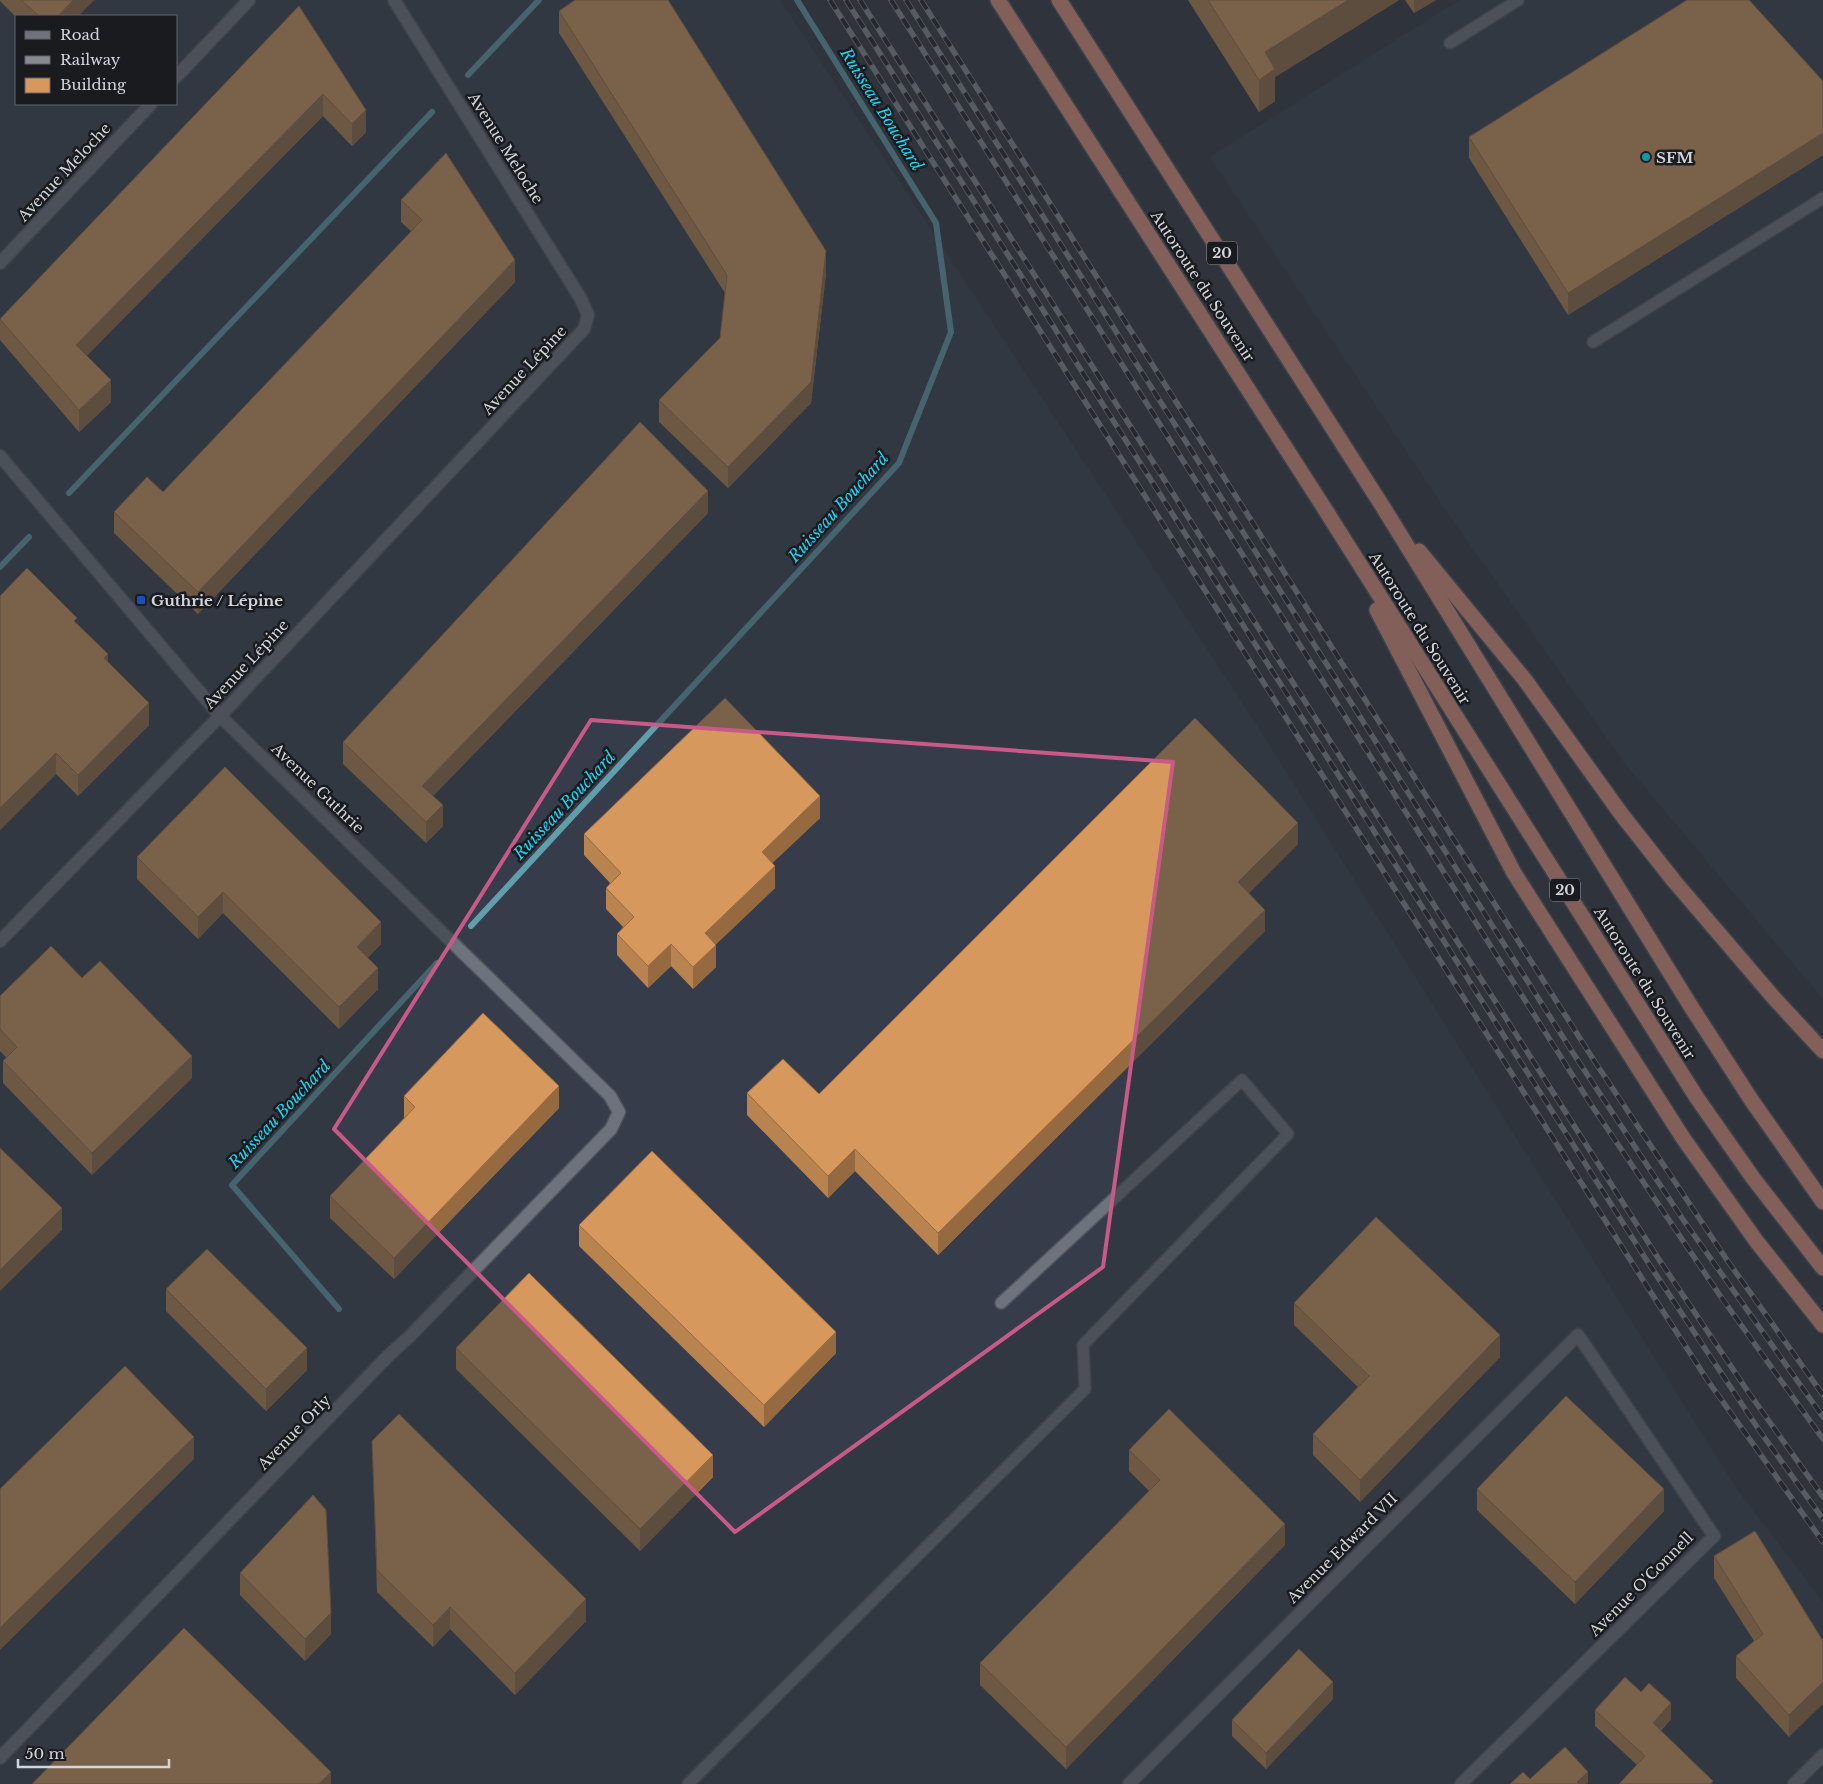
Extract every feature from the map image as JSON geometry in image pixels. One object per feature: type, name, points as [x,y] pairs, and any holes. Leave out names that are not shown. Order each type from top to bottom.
[{"type":"highway","name":"Autoroute du Souvenir","points":[[998,0],[1321,503],[1697,1098],[1780,1215],[1823,1268]]},
{"type":"highway","name":"Autoroute du Souvenir","points":[[1059,0],[1383,507],[1695,1012],[1757,1109],[1823,1202]]},
{"type":"highway","points":[[1321,503],[1514,873],[1683,1138],[1752,1235],[1823,1325]]},
{"type":"highway","points":[[1383,507],[1526,680],[1606,794],[1674,881],[1774,998],[1823,1051]]},
{"type":"street","points":[[178,75],[249,0]]},
{"type":"street","name":"Avenue Meloche","points":[[394,0],[582,299],[588,315]]},
{"type":"street","name":"Avenue Meloche","points":[[0,263],[150,105]]},
{"type":"street","name":"Avenue Lépine","points":[[0,941],[220,716],[584,329],[588,315]]},
{"type":"street","name":"Avenue Guthrie","points":[[0,456],[220,716],[610,1096],[619,1112],[611,1129]]},
{"type":"street","name":"Avenue Orly","points":[[0,1758],[388,1356],[417,1329],[611,1129]]},
{"type":"street","name":"Avenue Edward VII","points":[[1129,1784],[1578,1335]]},
{"type":"street","name":"Avenue O'Connell","points":[[1461,1784],[1714,1536],[1578,1335]]},
{"type":"street","points":[[1794,1784],[1823,1755]]},
{"type":"lane","points":[[1450,43],[1518,0]]},
{"type":"lane","points":[[1593,342],[1823,198]]},
{"type":"lane","points":[[688,1784],[1085,1389],[1083,1345],[1288,1134],[1242,1080],[1000,1302]]},
{"type":"highlighted area","points":[[591,720],[1173,762],[1103,1267],[735,1532],[334,1129]]},
{"type":"shaded area","points":[[0,0],[780,0],[1256,724],[1738,1491],[1823,1602],[1823,1784],[0,1784]]},
{"type":"shaded area","points":[[1460,0],[1823,0],[1823,999],[1623,761],[1441,503],[1210,157]]},
{"type":"building","points":[[21,0],[73,0],[59,15],[38,15]]},
{"type":"building","points":[[575,0],[668,0],[826,251],[811,382],[728,467],[659,400],[720,338],[727,275],[559,11]]},
{"type":"building","points":[[1208,0],[1348,0],[1265,52],[1275,69],[1259,80]]},
{"type":"building","name":"SFM","points":[[1687,0],[1749,0],[1823,81],[1823,133],[1568,293],[1469,137]]},
{"type":"building","points":[[299,6],[366,110],[352,124],[323,94],[76,345],[111,380],[79,410],[0,319]]},
{"type":"building","points":[[446,153],[515,260],[198,592],[114,512],[147,477],[163,492],[422,220],[401,200]]},
{"type":"building","points":[[640,422],[708,491],[422,786],[443,805],[426,822],[343,742]]},
{"type":"building","points":[[27,568],[77,618],[74,621],[108,654],[104,658],[149,703],[78,775],[56,753],[0,808],[0,596]]},
{"type":"building","points":[[725,698],[820,796],[762,852],[775,866],[705,933],[716,945],[693,967],[671,944],[648,966],[617,934],[634,917],[606,888],[621,873],[584,834]]},
{"type":"building","points":[[1195,718],[1298,823],[1238,882],[1265,910],[938,1233],[855,1149],[828,1176],[747,1093],[783,1059],[819,1094]]},
{"type":"building","points":[[225,767],[381,922],[357,947],[378,968],[339,1007],[223,892],[198,917],[137,857]]},
{"type":"building","points":[[51,946],[82,978],[100,961],[192,1056],[92,1153],[3,1061],[17,1047],[0,1029],[0,996]]},
{"type":"building","points":[[483,1013],[559,1086],[394,1258],[330,1196],[415,1107],[404,1096]]},
{"type":"building","points":[[0,1148],[62,1208],[0,1270]]},
{"type":"building","points":[[652,1151],[836,1332],[764,1405],[579,1225]]},
{"type":"building","points":[[1376,1217],[1500,1335],[1360,1480],[1313,1434],[1369,1376],[1294,1303]]},
{"type":"building","points":[[207,1249],[307,1348],[266,1389],[166,1289]]},
{"type":"building","points":[[529,1273],[713,1455],[640,1529],[456,1348]]},
{"type":"building","points":[[125,1366],[194,1437],[0,1628],[0,1489]]},
{"type":"building","points":[[1566,1396],[1664,1489],[1575,1582],[1477,1489]]},
{"type":"building","points":[[1169,1409],[1285,1524],[1066,1747],[980,1663],[1160,1480],[1129,1450]]},
{"type":"building","points":[[399,1414],[586,1599],[515,1673],[450,1607],[433,1625],[377,1570],[372,1441]]},
{"type":"building","points":[[313,1495],[326,1510],[331,1613],[305,1639],[240,1573]]},
{"type":"building","points":[[1755,1531],[1823,1641],[1823,1682],[1789,1715],[1736,1656],[1763,1634],[1714,1556]]},
{"type":"building","points":[[184,1628],[331,1772],[319,1784],[32,1784]]},
{"type":"building","points":[[1299,1649],[1333,1682],[1266,1753],[1232,1720]]},
{"type":"building","points":[[1625,1677],[1641,1692],[1649,1683],[1671,1703],[1653,1723],[1713,1781],[1710,1784],[1619,1784],[1645,1756],[1595,1710]]},
{"type":"building","points":[[1565,1747],[1588,1772],[1577,1782],[1579,1784],[1510,1784],[1523,1772],[1530,1779]]},
{"type":"waterway","points":[[468,75],[539,0]]},
{"type":"waterway","name":"Ruisseau Bouchard","points":[[471,926],[899,463],[951,332],[936,223],[797,0]]},
{"type":"waterway","points":[[69,493],[432,112]]},
{"type":"waterway","points":[[0,567],[29,537]]},
{"type":"waterway","name":"Ruisseau Bouchard","points":[[339,1309],[232,1185],[437,963]]},
{"type":"railway","points":[[830,0],[1657,1302],[1708,1381],[1823,1542]]},
{"type":"railway","points":[[846,0],[1649,1264],[1759,1430],[1823,1519]]},
{"type":"railway","points":[[860,0],[1658,1258],[1749,1393],[1823,1497]]},
{"type":"railway","points":[[891,0],[1592,1106],[1721,1297],[1823,1439]]},
{"type":"railway","points":[[906,0],[1573,1053],[1682,1218],[1823,1417]]},
{"type":"railway","points":[[921,0],[1595,1062],[1727,1260],[1823,1395]]},
{"type":"place","name":"SFM","points":[[1646,157]]},
{"type":"place","name":"Guthrie / Lépine","points":[[141,600]]}]
